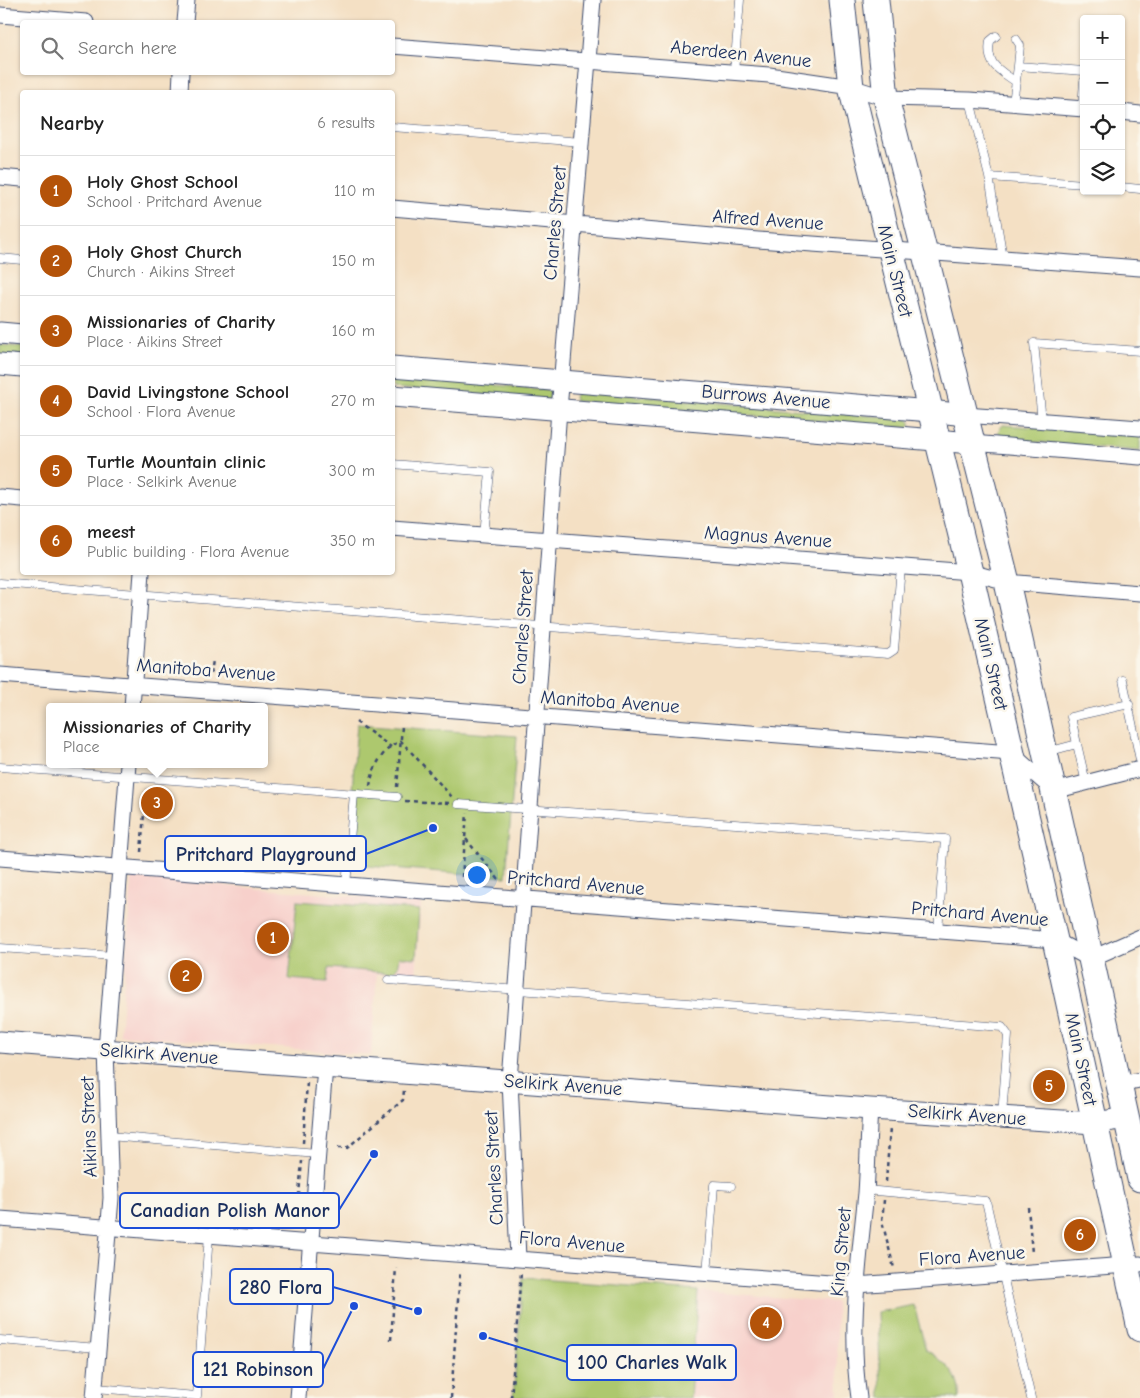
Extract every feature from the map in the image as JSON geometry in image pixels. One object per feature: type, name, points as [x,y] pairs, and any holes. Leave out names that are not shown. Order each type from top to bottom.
[{"type":"main road","name":"Main Street","points":[[842,0],[850,87],[970,572],[1095,1123],[1133,1264],[1140,1329]]},
{"type":"main road","name":"Main Street","points":[[876,0],[886,98],[1007,582],[1090,959],[1129,1082],[1126,1118],[1140,1179]]},
{"type":"street","points":[[185,20],[187,0]]},
{"type":"street","name":"Charles Street","points":[[518,1258],[510,1081],[538,716],[549,540],[593,0]]},
{"type":"street","points":[[0,15],[61,20]]},
{"type":"street","name":"Aberdeen Avenue","points":[[395,46],[734,72],[850,87],[886,98],[970,100],[1080,109]]},
{"type":"street","points":[[180,90],[181,75]]},
{"type":"street","points":[[1125,112],[1140,114]]},
{"type":"street","points":[[0,177],[20,179]]},
{"type":"street","name":"Alfred Avenue","points":[[395,208],[1140,268]]},
{"type":"street","points":[[0,333],[20,335]]},
{"type":"street","points":[[0,364],[20,366]]},
{"type":"street","name":"Burrows Avenue","points":[[395,367],[930,411],[965,416],[1140,428]]},
{"type":"street","name":"Burrows Avenue","points":[[395,396],[1140,457]]},
{"type":"street","points":[[0,497],[20,499]]},
{"type":"street","name":"Magnus Avenue","points":[[395,528],[970,572],[1007,582],[1140,593]]},
{"type":"street","points":[[132,703],[142,575]]},
{"type":"street","name":"Manitoba Avenue","points":[[0,675],[1011,752]]},
{"type":"street","points":[[1011,752],[1054,791],[1140,769]]},
{"type":"street","name":"Aikins Street","points":[[94,1393],[111,1198],[106,1050],[127,771]]},
{"type":"street","name":"Pritchard Avenue","points":[[0,858],[1055,940],[1090,959]]},
{"type":"street","points":[[1090,959],[1140,937]]},
{"type":"street","name":"Selkirk Avenue","points":[[0,1042],[1002,1118],[1095,1123],[1126,1118]]},
{"type":"street","points":[[298,1398],[302,1242],[310,1153],[325,1067]]},
{"type":"street","name":"King Street","points":[[859,1398],[855,1371],[856,1285],[866,1190],[870,1109]]},
{"type":"street","name":"Flora Avenue","points":[[0,1219],[856,1285],[1133,1264]]},
{"type":"lane","points":[[734,72],[740,0]]},
{"type":"lane","points":[[996,36],[990,41],[988,54],[994,66],[1016,82]]},
{"type":"lane","points":[[1013,103],[1020,45],[1016,39]]},
{"type":"lane","points":[[1018,66],[1080,71]]},
{"type":"lane","points":[[970,100],[989,177],[1003,258]]},
{"type":"lane","points":[[395,126],[582,142]]},
{"type":"lane","points":[[989,177],[1080,184]]},
{"type":"lane","points":[[1125,187],[1140,188]]},
{"type":"lane","points":[[0,258],[20,260]]},
{"type":"lane","points":[[1042,421],[1034,343],[1140,351]]},
{"type":"lane","points":[[395,464],[490,472],[484,535]]},
{"type":"lane","points":[[0,583],[888,654],[894,650],[901,567]]},
{"type":"lane","points":[[1124,680],[1140,760]]},
{"type":"lane","points":[[1086,783],[1071,717],[1128,704]]},
{"type":"lane","points":[[1045,752],[1077,744]]},
{"type":"lane","points":[[0,767],[127,771],[146,778],[397,797]]},
{"type":"lane","points":[[346,885],[354,794]]},
{"type":"lane","points":[[458,804],[945,839],[938,931]]},
{"type":"lane","points":[[0,948],[114,956]]},
{"type":"lane","points":[[388,980],[1002,1028],[1008,1035],[1002,1118]]},
{"type":"lane","points":[[109,1136],[310,1153]]},
{"type":"lane","points":[[707,1274],[714,1185],[731,1186]]},
{"type":"lane","points":[[866,1190],[986,1201],[1030,1398]]},
{"type":"lane","points":[[94,1393],[197,1396],[209,1235]]},
{"type":"lane","points":[[0,1340],[98,1348]]},
{"type":"path","points":[[212,674],[213,660]]},
{"type":"path","points":[[356,722],[391,747]]},
{"type":"path","points":[[402,726],[397,797],[401,801],[458,804]]},
{"type":"path","points":[[368,794],[377,762],[391,747],[401,741]]},
{"type":"path","points":[[401,741],[458,804]]},
{"type":"path","points":[[141,852],[146,778]]},
{"type":"path","points":[[462,877],[468,804]]},
{"type":"path","points":[[465,838],[499,880]]},
{"type":"path","points":[[302,1242],[310,1153],[307,1082]]},
{"type":"path","points":[[338,1148],[347,1148],[403,1100],[404,1090]]},
{"type":"path","points":[[1028,1207],[1032,1253]]},
{"type":"path","points":[[511,1398],[521,1271],[518,1258]]},
{"type":"path","points":[[391,1340],[396,1268]]},
{"type":"path","points":[[451,1398],[460,1272]]},
{"type":"shaded area","points":[[132,878],[421,902],[416,976],[377,974],[371,1055],[120,1035]]},
{"type":"shaded area","points":[[698,1291],[836,1302],[839,1398],[690,1398]]},
{"type":"green space","points":[[0,345],[20,347],[20,358],[0,357]]},
{"type":"green space","points":[[395,376],[553,390],[552,400],[395,388]]},
{"type":"green space","points":[[579,391],[908,419],[911,425],[908,428],[575,401],[574,396]]},
{"type":"green space","points":[[1003,425],[1140,435],[1140,451],[1002,439],[998,431]]},
{"type":"green space","points":[[357,724],[517,736],[506,877],[354,865],[358,792],[352,791]]},
{"type":"green space","points":[[297,901],[419,910],[416,958],[399,957],[397,968],[391,973],[329,968],[327,982],[289,979]]},
{"type":"green space","points":[[523,1278],[698,1291],[690,1398],[513,1398]]},
{"type":"green space","points":[[914,1305],[926,1350],[950,1370],[957,1382],[959,1398],[881,1398],[878,1312]]},
{"type":"place","name":"Missionaries of Charity","points":[[157,803]]},
{"type":"place","name":"Pritchard Playground","points":[[433,828]]},
{"type":"place","name":"Holy Ghost School","points":[[273,938]]},
{"type":"place","name":"Holy Ghost Church","points":[[186,976]]},
{"type":"place","name":"Turtle Mountain clinic","points":[[1049,1086]]},
{"type":"place","name":"Canadian Polish Manor","points":[[374,1154]]},
{"type":"place","name":"meest","points":[[1080,1235]]},
{"type":"place","name":"121 Robinson","points":[[354,1306]]},
{"type":"place","name":"280 Flora","points":[[418,1311]]},
{"type":"place","name":"David Livingstone School","points":[[766,1323]]},
{"type":"place","name":"100 Charles Walk","points":[[483,1336]]}]
